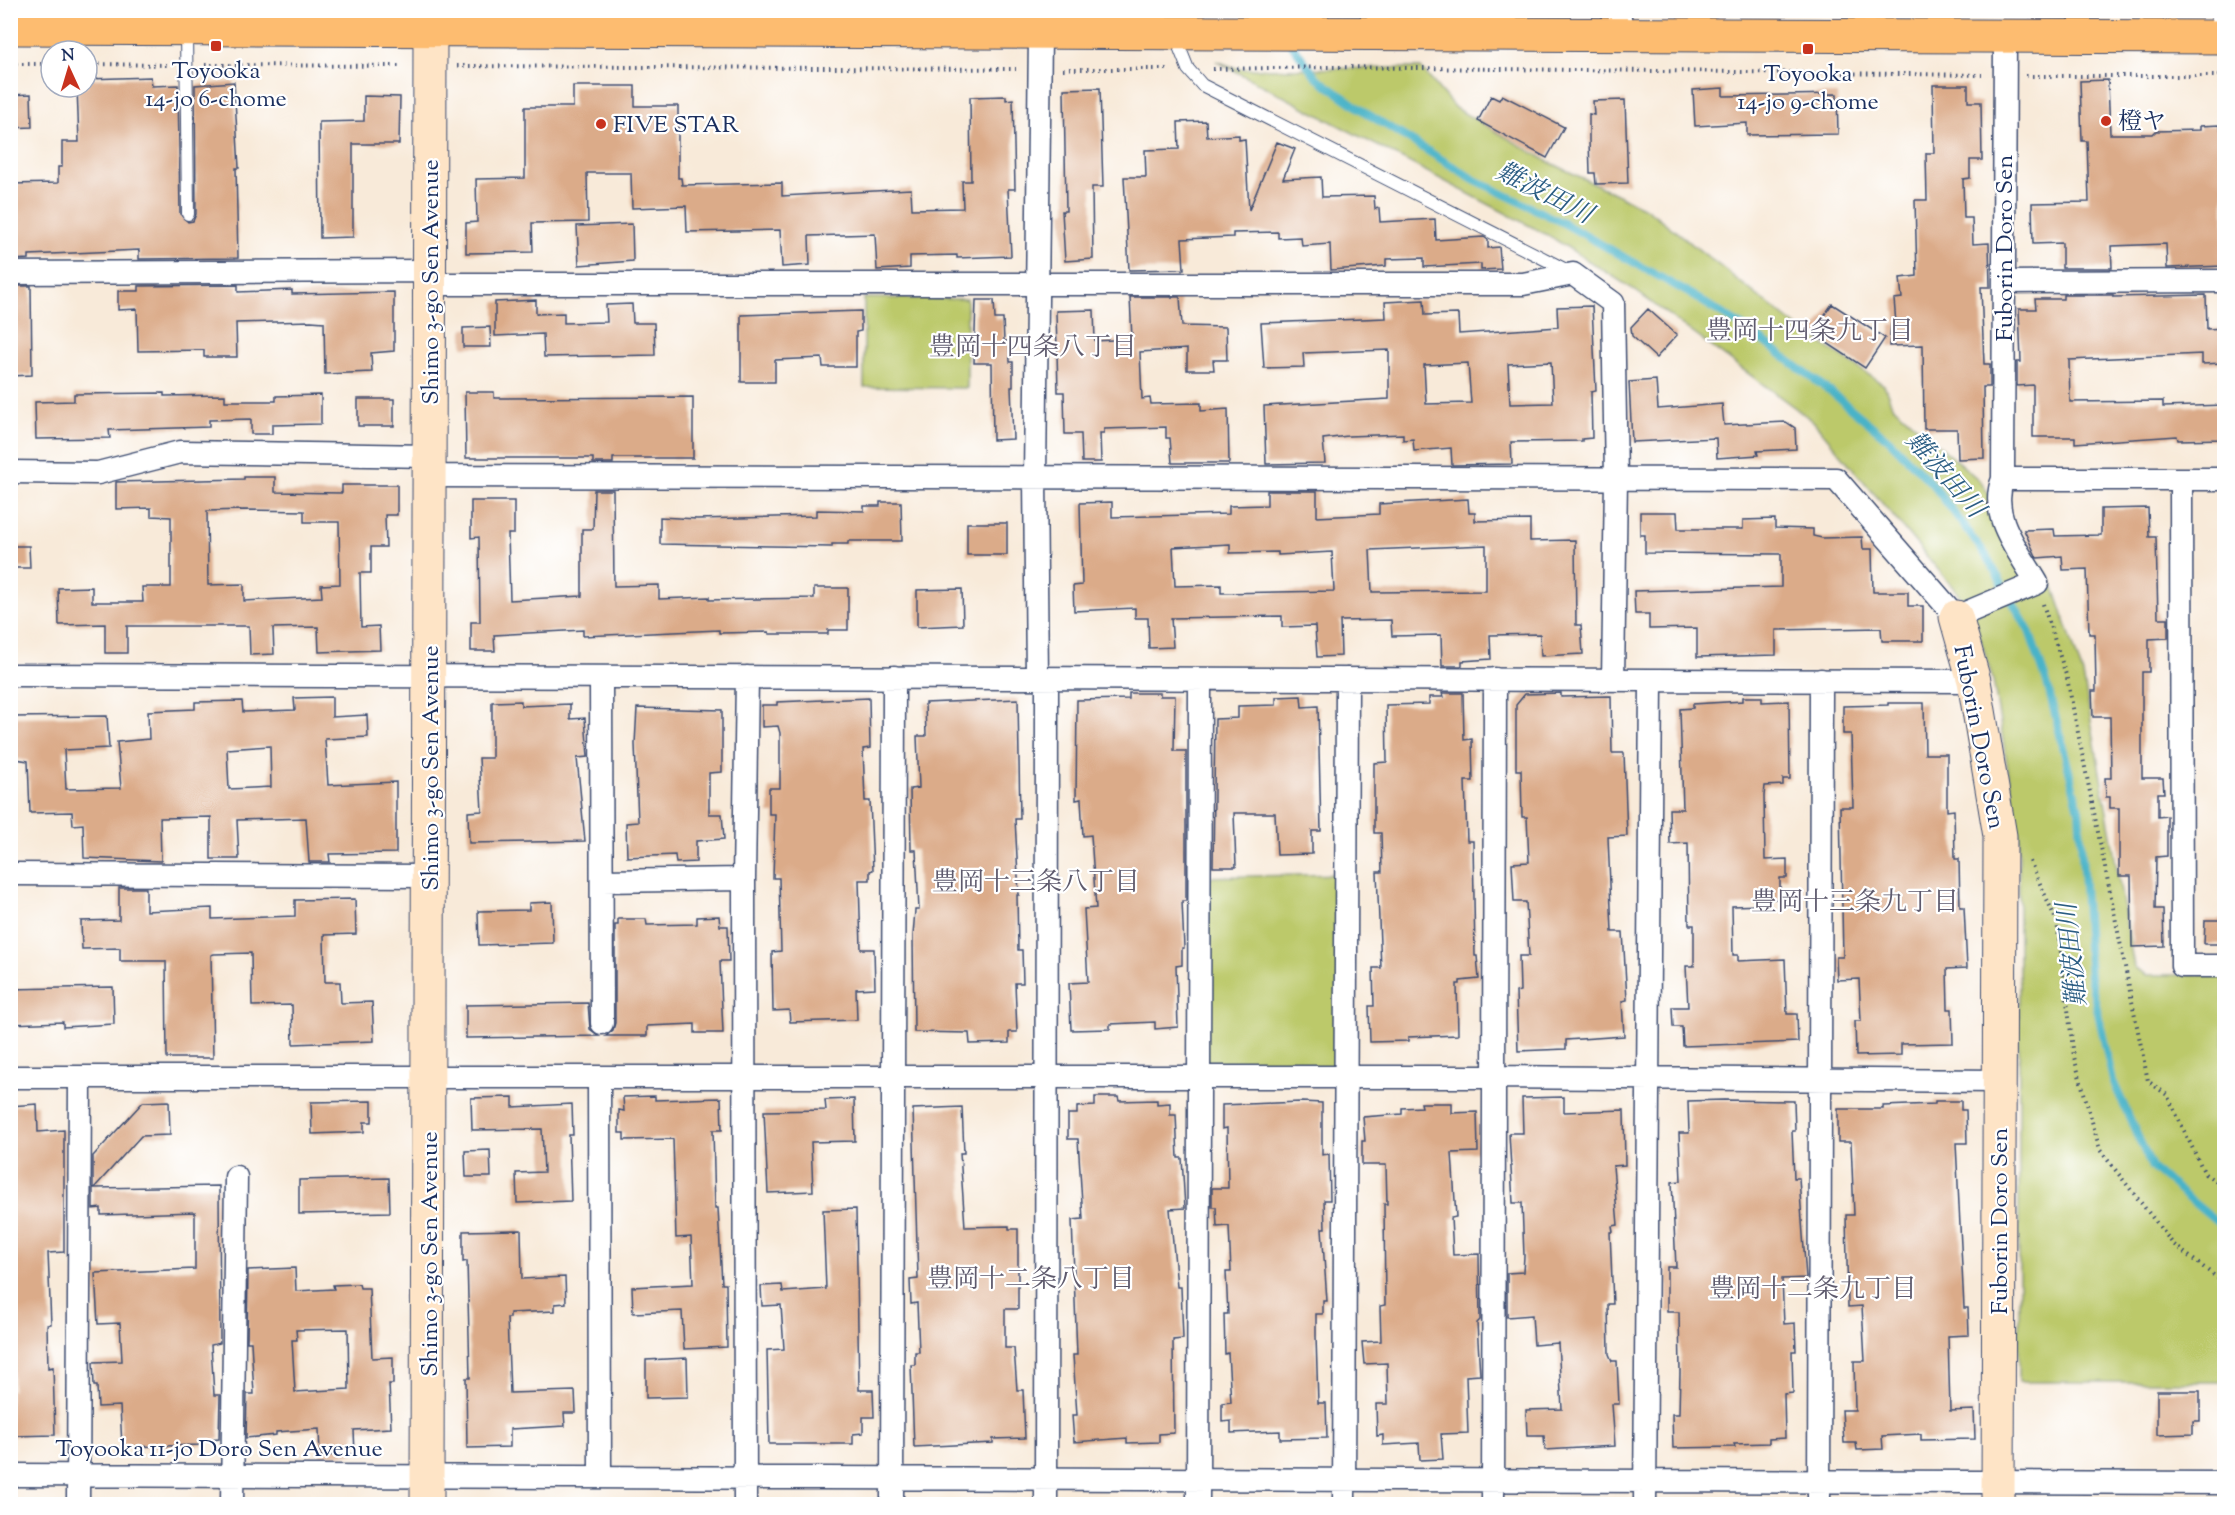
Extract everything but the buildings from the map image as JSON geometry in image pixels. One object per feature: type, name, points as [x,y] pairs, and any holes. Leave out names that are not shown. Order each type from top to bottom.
[{"type":"main road","points":[[10,28],[186,29],[430,21],[1040,34],[1173,31],[1316,33],[1620,23],[2005,37],[2223,28]]},
{"type":"street","name":"Shimo 3-go Sen Avenue","points":[[427,1490],[431,676],[430,21]]},
{"type":"street","points":[[1040,34],[1035,478],[1042,678],[1048,1078],[1046,1504]]},
{"type":"street","name":"Fuborin Doro Sen","points":[[1998,1493],[2000,836],[1974,681],[1968,612],[2033,585],[2001,520],[1997,494],[2003,479],[2005,37]]},
{"type":"street","points":[[10,273],[1038,283],[1523,284],[1573,274],[1613,303],[1616,479],[1613,680]]},
{"type":"street","points":[[2004,282],[2224,281]]},
{"type":"street","points":[[10,472],[98,473],[180,452],[430,466],[1035,478],[1836,479],[1968,612]]},
{"type":"street","points":[[2003,479],[2224,479]]},
{"type":"street","points":[[2181,479],[2182,966],[2224,966]]},
{"type":"street","points":[[10,675],[1974,681]]},
{"type":"street","points":[[601,676],[602,1023]]},
{"type":"street","points":[[745,1504],[744,879],[747,677]]},
{"type":"street","points":[[892,1504],[894,677]]},
{"type":"street","points":[[1198,1504],[1200,678]]},
{"type":"street","points":[[1344,1504],[1347,679]]},
{"type":"street","points":[[1492,1504],[1496,1077],[1495,679]]},
{"type":"street","points":[[1645,1504],[1651,680]]},
{"type":"street","points":[[1819,1494],[1821,680]]},
{"type":"street","points":[[10,874],[430,876]]},
{"type":"street","points":[[602,881],[744,879]]},
{"type":"street","points":[[10,1077],[1200,1079],[1496,1077],[1999,1081]]},
{"type":"street","points":[[78,1504],[80,1078]]},
{"type":"street","points":[[599,1078],[600,1477]]},
{"type":"street","points":[[232,1504],[236,1177]]},
{"type":"street","name":"Toyooka 11-jo Doro Sen Avenue","points":[[10,1475],[232,1476],[427,1490],[600,1477],[1645,1482],[1819,1494],[2184,1494],[2224,1483]]},
{"type":"lane","points":[[186,29],[188,214]]},
{"type":"lane","points":[[1173,31],[1188,69],[1202,85],[1573,274]]},
{"type":"path","points":[[10,64],[39,64]]},
{"type":"path","points":[[99,64],[1040,69],[1333,67],[2005,76],[2224,76]]},
{"type":"path","points":[[2033,585],[2067,678],[2148,1081],[2167,1095],[2205,1174],[2224,1187]]},
{"type":"path","points":[[2028,857],[2057,922],[2074,1057],[2100,1150],[2173,1244],[2224,1283]]},
{"type":"green space","points":[[1216,61],[1239,69],[1421,68],[1455,108],[1549,162],[1647,209],[1800,329],[1884,385],[1892,405],[1979,480],[2051,579],[2083,675],[2134,967],[2147,975],[2224,975],[2224,1382],[2019,1382],[2019,836],[1993,680],[1972,610],[1813,421],[1633,289],[1551,237]]},
{"type":"green space","points":[[864,298],[967,299],[967,388],[864,387]]},
{"type":"green space","points":[[1348,874],[1347,1078],[1200,1079],[1200,877]]},
{"type":"waterway","name":"難波田川","points":[[1270,10],[1279,24]]},
{"type":"waterway","name":"難波田川","points":[[1290,42],[1317,78],[1366,113],[1475,180],[1563,223],[1692,295],[1748,330],[1831,392],[1889,440],[1934,486],[1985,554],[2029,631],[2047,683],[2079,810],[2090,977],[2113,1081],[2152,1168],[2224,1228]]},
{"type":"place","name":"Toyooka 14-jo 6-chome","points":[[216,46]]},
{"type":"place","name":"Toyooka 14-jo 9-chome","points":[[1808,49]]},
{"type":"place","name":"橙ヤ","points":[[2106,121]]},
{"type":"place","name":"FIVE STAR","points":[[601,124]]},
{"type":"district","name":"豊岡十四条九丁目","points":[[1810,330]]},
{"type":"district","name":"豊岡十四条八丁目","points":[[1033,346]]},
{"type":"district","name":"豊岡十三条八丁目","points":[[1036,881]]},
{"type":"district","name":"豊岡十三条九丁目","points":[[1855,901]]},
{"type":"district","name":"豊岡十二条八丁目","points":[[1031,1278]]},
{"type":"district","name":"豊岡十二条九丁目","points":[[1813,1288]]}]
